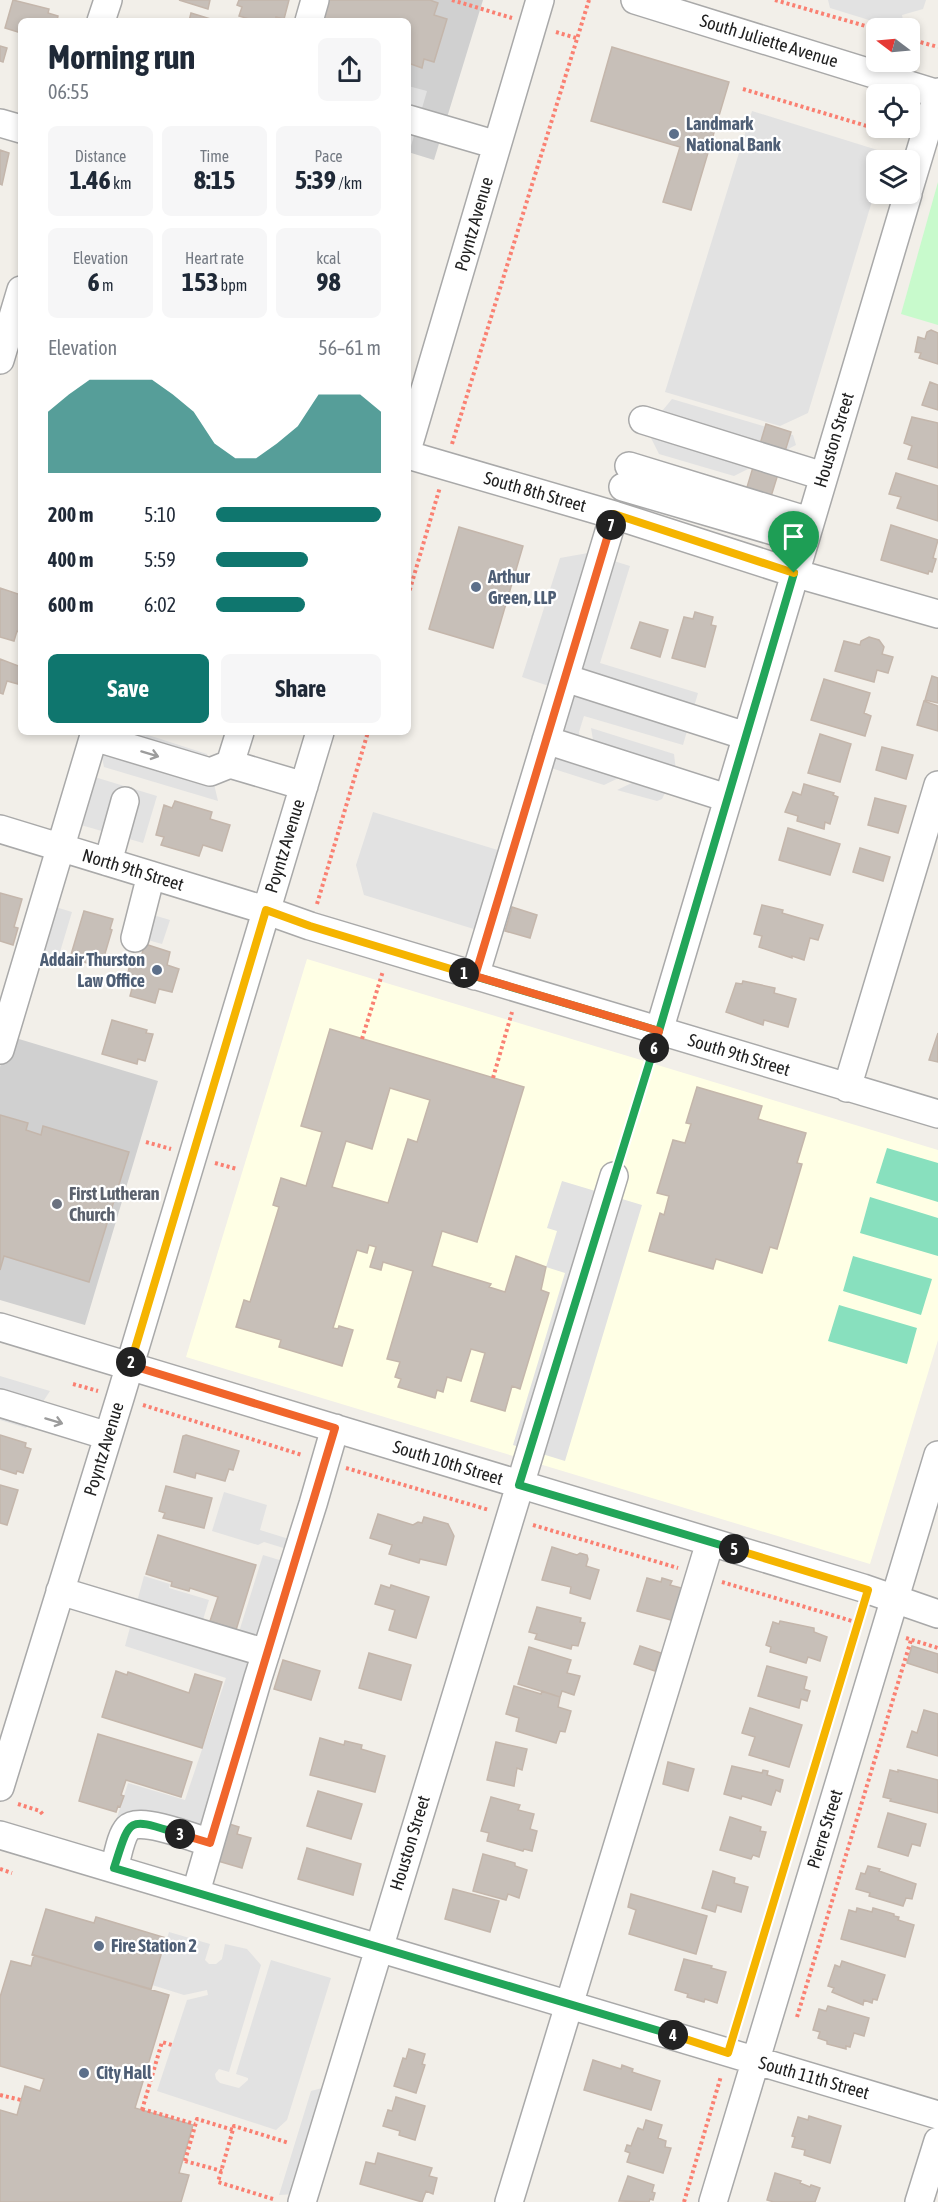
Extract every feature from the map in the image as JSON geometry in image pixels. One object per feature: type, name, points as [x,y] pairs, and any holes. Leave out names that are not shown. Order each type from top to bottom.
[{"type":"street","points":[[102,18],[108,0]]},
{"type":"street","points":[[310,18],[315,0]]},
{"type":"street","name":"Poyntz Avenue","points":[[411,437],[540,0]]},
{"type":"street","name":"South Juliette Avenue","points":[[635,0],[938,93]]},
{"type":"street","points":[[920,153],[938,93]]},
{"type":"street","points":[[411,120],[497,145]]},
{"type":"street","points":[[0,123],[18,128]]},
{"type":"street","name":"Houston Street","points":[[659,1031],[905,204]]},
{"type":"street","points":[[0,360],[10,335],[18,302]]},
{"type":"street","points":[[643,420],[823,476]]},
{"type":"street","name":"South 8th Street","points":[[411,457],[614,514],[794,573],[938,614]]},
{"type":"street","points":[[627,471],[808,525]]},
{"type":"street","points":[[475,976],[614,514]]},
{"type":"street","points":[[565,678],[746,736]]},
{"type":"street","points":[[0,1050],[95,735],[210,772],[230,765],[304,786]]},
{"type":"street","points":[[230,765],[239,735]]},
{"type":"street","name":"Poyntz Avenue","points":[[0,1787],[130,1365],[319,735]]},
{"type":"street","points":[[546,740],[727,798]]},
{"type":"street","points":[[847,1088],[938,785]]},
{"type":"street","points":[[108,862],[125,801]]},
{"type":"street","name":"North 9th Street","points":[[0,829],[266,910]]},
{"type":"street","points":[[135,938],[151,875]]},
{"type":"street","name":"South 9th Street","points":[[266,910],[388,950],[938,1114]]},
{"type":"street","name":"Houston Street","points":[[302,2202],[614,1176]]},
{"type":"street","name":"South 10th Street","points":[[0,1327],[868,1590],[938,1614]]},
{"type":"street","points":[[0,1403],[108,1436]]},
{"type":"street","points":[[196,1892],[335,1428]]},
{"type":"street","name":"Pierre Street","points":[[713,2202],[938,1455]]},
{"type":"street","points":[[509,2202],[710,1542]]},
{"type":"street","points":[[60,1591],[266,1653]]},
{"type":"street","points":[[114,1868],[127,1829],[133,1824],[145,1824],[210,1843]]},
{"type":"street","name":"South 11th Street","points":[[0,1835],[938,2115]]},
{"type":"street","points":[[919,2202],[938,2141]]},
{"type":"path","points":[[452,444],[589,0]]},
{"type":"path","points":[[774,0],[866,26]]},
{"type":"path","points":[[920,42],[938,47]]},
{"type":"path","points":[[743,89],[866,126]]},
{"type":"path","points":[[411,586],[440,487]]},
{"type":"path","points":[[318,901],[367,735]]},
{"type":"path","points":[[362,1039],[388,950]]},
{"type":"path","points":[[493,1078],[519,989]]},
{"type":"path","points":[[614,1176],[659,1031]]},
{"type":"path","points":[[684,2202],[868,1590]]},
{"type":"path","points":[[796,2022],[911,1640]]},
{"type":"path","points":[[32,1809],[40,1811],[44,1816]]},
{"type":"path","points":[[0,1869],[12,1873]]},
{"type":"path","points":[[172,2045],[162,2042],[142,2110],[195,2124]]},
{"type":"path","points":[[0,2095],[21,2100]]},
{"type":"path","points":[[222,2171],[184,2160],[197,2119],[233,2130]]},
{"type":"path","points":[[273,2199],[218,2182],[234,2126],[289,2143]]},
{"type":"shaded area","points":[[321,0],[483,0],[434,160],[411,153],[411,18],[396,18]]},
{"type":"shaded area","points":[[828,0],[926,0],[923,9],[902,15],[903,18],[866,19],[830,8]]},
{"type":"shaded area","points":[[411,87],[427,91],[411,146]]},
{"type":"shaded area","points":[[752,111],[877,150],[866,150],[866,204],[871,204],[808,413],[780,426],[665,392]]},
{"type":"shaded area","points":[[672,399],[793,435],[796,445],[734,476],[659,454],[651,438],[658,416]]},
{"type":"shaded area","points":[[588,553],[630,566],[600,663],[698,693],[683,745],[584,716],[579,732],[581,743],[594,746],[591,728],[674,754],[676,771],[662,799],[657,801],[617,790],[640,779],[627,774],[604,785],[526,760],[549,686],[522,677],[560,558]]},
{"type":"shaded area","points":[[103,735],[148,735],[207,754],[218,801],[104,767],[100,748]]},
{"type":"shaded area","points":[[88,775],[157,796],[143,843],[74,823]]},
{"type":"shaded area","points":[[373,812],[501,851],[477,930],[364,895],[356,865]]},
{"type":"shaded area","points":[[49,905],[72,912],[57,962],[39,968],[31,965]]},
{"type":"shaded area","points":[[133,909],[170,920],[162,944],[144,939],[140,951],[121,945]]},
{"type":"shaded area","points":[[307,959],[938,1150],[938,1340],[870,1564],[186,1357]]},
{"type":"shaded area","points":[[9,1036],[158,1081],[85,1325],[0,1300],[0,1067]]},
{"type":"shaded area","points":[[562,1181],[642,1205],[565,1461],[513,1445],[565,1273],[546,1267],[557,1231],[547,1228]]},
{"type":"shaded area","points":[[0,1376],[50,1391],[26,1428],[0,1420]]},
{"type":"shaded area","points":[[224,1492],[267,1505],[260,1530],[305,1544],[211,1854],[115,1824],[128,1783],[185,1800],[226,1678],[125,1646],[144,1576],[170,1584],[169,1588],[209,1600],[202,1623],[238,1635],[263,1555],[286,1562],[290,1550],[264,1542],[258,1545],[212,1531]]},
{"type":"shaded area","points":[[169,1932],[210,1944],[205,1960],[209,1964],[216,1964],[222,1959],[225,1944],[247,1949],[261,1965],[229,2072],[219,2069],[215,2074],[220,2083],[239,2088],[248,2080],[236,2074],[271,1960],[331,1978],[287,2120],[276,2130],[157,2091],[187,2000],[208,1995],[207,1990],[184,1995],[152,1985]]},
{"type":"shaded area","points":[[326,2087],[294,2194],[279,2195],[311,2091]]},
{"type":"green space","points":[[938,182],[938,325],[901,314]]},
{"type":"green space","points":[[887,1148],[938,1163],[938,1202],[876,1183]]},
{"type":"green space","points":[[870,1197],[938,1218],[938,1256],[860,1233]]},
{"type":"green space","points":[[853,1256],[932,1279],[921,1315],[843,1291]]},
{"type":"green space","points":[[839,1305],[917,1328],[907,1364],[828,1341]]},
{"type":"building","points":[[13,0],[49,9],[48,13],[58,16],[58,18],[18,18],[18,32],[5,28]]},
{"type":"building","points":[[179,0],[210,0],[208,9]]},
{"type":"building","points":[[239,0],[289,0],[284,18],[246,18],[239,16],[242,7],[237,5]]},
{"type":"building","points":[[327,0],[430,0],[438,3],[434,15],[447,19],[434,62],[424,59],[422,68],[411,64],[411,18],[321,18]]},
{"type":"building","points":[[191,13],[207,18],[190,18]]},
{"type":"building","points":[[0,46],[7,48],[3,62],[0,61]]},
{"type":"building","name":"Landmark National Bank","points":[[612,47],[729,82],[691,210],[663,202],[680,147],[591,121]]},
{"type":"building","points":[[0,150],[9,153],[2,185],[0,184]]},
{"type":"building","points":[[931,330],[938,333],[938,364],[919,358],[921,353],[915,352],[918,337],[925,339],[927,332]]},
{"type":"building","points":[[930,382],[938,385],[938,410],[922,405]]},
{"type":"building","points":[[912,417],[938,423],[938,468],[908,459],[912,446],[904,443]]},
{"type":"building","points":[[766,424],[791,432],[760,532],[736,524]]},
{"type":"building","points":[[896,473],[938,486],[938,521],[897,508],[901,497],[889,494]]},
{"type":"building","points":[[891,525],[938,540],[932,572],[929,571],[928,574],[881,560]]},
{"type":"building","name":"Arthur Green, LLP","points":[[459,527],[523,546],[493,648],[429,629]]},
{"type":"building","points":[[0,588],[18,594],[18,632],[14,641],[0,637]]},
{"type":"building","points":[[695,612],[713,617],[711,625],[716,626],[705,667],[672,658],[684,617],[693,619]]},
{"type":"building","points":[[640,622],[668,630],[660,657],[631,648]]},
{"type":"building","points":[[869,637],[879,640],[884,647],[882,654],[893,657],[888,673],[877,670],[874,682],[835,671],[844,641],[860,645],[861,641]]},
{"type":"building","points":[[0,659],[18,666],[18,684],[7,681],[3,694],[0,693]]},
{"type":"building","points":[[932,676],[938,678],[938,703],[925,700]]},
{"type":"building","points":[[824,679],[870,693],[864,713],[871,716],[865,736],[811,720]]},
{"type":"building","points":[[924,701],[938,706],[938,731],[917,725]]},
{"type":"building","points":[[820,734],[851,744],[840,782],[808,773]]},
{"type":"building","points":[[882,747],[913,755],[906,779],[876,770]]},
{"type":"building","points":[[804,784],[834,793],[833,795],[838,797],[830,824],[825,822],[824,829],[797,821],[798,816],[785,812],[793,792],[801,795]]},
{"type":"building","points":[[875,798],[906,806],[898,833],[868,825]]},
{"type":"building","points":[[175,801],[212,812],[210,819],[230,825],[222,851],[203,845],[199,856],[161,845],[164,837],[156,835],[164,805],[172,808]]},
{"type":"building","points":[[788,828],[840,844],[830,875],[779,860]]},
{"type":"building","points":[[860,848],[890,857],[883,881],[853,872]]},
{"type":"building","points":[[0,893],[22,899],[14,927],[18,928],[13,945],[0,941]]},
{"type":"building","points":[[762,905],[823,925],[818,940],[810,938],[804,960],[759,947],[762,936],[754,934]]},
{"type":"building","points":[[512,907],[537,915],[530,938],[505,931]]},
{"type":"building","points":[[84,911],[113,919],[101,967],[70,958]]},
{"type":"building","points":[[145,944],[170,952],[167,965],[179,969],[172,992],[159,989],[155,1003],[130,996],[134,981],[126,979],[133,955],[141,957]]},
{"type":"building","points":[[743,981],[775,988],[774,993],[796,999],[788,1027],[764,1020],[763,1025],[726,1012],[736,983],[742,984]]},
{"type":"building","points":[[112,1020],[147,1030],[146,1033],[153,1034],[145,1061],[138,1059],[137,1064],[102,1054]]},
{"type":"building","points":[[330,1029],[524,1087],[477,1242],[442,1231],[432,1266],[491,1284],[489,1287],[505,1292],[516,1256],[546,1267],[541,1290],[549,1293],[520,1389],[512,1386],[505,1411],[471,1401],[485,1353],[471,1349],[461,1381],[447,1377],[443,1392],[437,1390],[435,1398],[398,1387],[401,1379],[395,1377],[400,1362],[387,1359],[413,1271],[383,1262],[381,1270],[370,1267],[376,1247],[369,1245],[367,1253],[357,1250],[333,1328],[338,1329],[339,1326],[353,1330],[342,1366],[279,1347],[281,1340],[236,1327],[244,1300],[250,1302],[279,1207],[273,1205],[281,1178],[306,1186],[322,1132],[301,1126]],"holes":[[[390,1088],[430,1100],[417,1142],[408,1139],[388,1203],[332,1187],[346,1141],[372,1149]]]},
{"type":"building","points":[[938,1033],[938,1062],[929,1060]]},
{"type":"building","points":[[697,1087],[762,1106],[758,1119],[806,1133],[797,1163],[802,1164],[777,1249],[770,1247],[762,1273],[716,1259],[713,1269],[649,1251],[660,1213],[664,1215],[669,1196],[657,1193],[673,1140],[685,1143],[691,1124],[686,1123]]},
{"type":"building","name":"First Lutheran Church","points":[[0,1115],[28,1123],[26,1130],[41,1135],[43,1126],[129,1152],[89,1282],[4,1256],[0,1270]]},
{"type":"building","points":[[0,1435],[26,1443],[25,1447],[31,1449],[23,1473],[17,1471],[16,1474],[0,1469]]},
{"type":"building","points":[[183,1436],[239,1451],[233,1470],[229,1469],[225,1481],[196,1473],[195,1478],[174,1472]]},
{"type":"building","points":[[0,1485],[18,1490],[7,1525],[0,1523]]},
{"type":"building","points":[[166,1486],[212,1498],[204,1528],[163,1518],[165,1513],[159,1511]]},
{"type":"building","points":[[378,1514],[413,1525],[418,1522],[422,1523],[424,1517],[448,1524],[454,1536],[446,1565],[420,1559],[419,1563],[389,1554],[392,1545],[370,1538]]},
{"type":"building","points":[[158,1535],[256,1565],[236,1630],[210,1621],[218,1597],[190,1588],[189,1591],[171,1586],[172,1582],[146,1574]]},
{"type":"building","points":[[552,1547],[577,1555],[580,1553],[587,1555],[586,1566],[599,1570],[590,1599],[570,1593],[571,1587],[542,1580]]},
{"type":"building","points":[[647,1578],[661,1582],[662,1578],[672,1581],[670,1585],[685,1589],[675,1621],[637,1611]]},
{"type":"building","points":[[381,1585],[390,1588],[391,1585],[429,1597],[416,1638],[389,1630],[395,1610],[375,1604]]},
{"type":"building","points":[[537,1607],[581,1618],[580,1622],[585,1623],[578,1646],[572,1645],[571,1649],[535,1639],[537,1634],[529,1632]]},
{"type":"building","points":[[780,1621],[814,1628],[814,1632],[827,1637],[820,1661],[808,1657],[806,1663],[770,1652],[771,1647],[766,1645],[773,1622],[779,1624]]},
{"type":"building","points":[[640,1646],[661,1653],[655,1671],[634,1664]]},
{"type":"building","points":[[912,1646],[938,1654],[938,1673],[907,1663]]},
{"type":"building","points":[[529,1647],[571,1660],[567,1673],[580,1676],[574,1695],[562,1691],[560,1697],[518,1684]]},
{"type":"building","points":[[369,1653],[411,1665],[401,1700],[359,1688]]},
{"type":"building","points":[[283,1660],[320,1671],[311,1700],[274,1689]]},
{"type":"building","points":[[767,1666],[807,1677],[804,1689],[810,1691],[807,1701],[801,1699],[799,1708],[758,1696]]},
{"type":"building","points":[[116,1671],[127,1675],[128,1672],[189,1693],[195,1674],[222,1682],[202,1748],[102,1717]]},
{"type":"building","points":[[514,1686],[560,1697],[558,1707],[571,1711],[565,1732],[560,1731],[556,1743],[516,1731],[519,1718],[506,1714]]},
{"type":"building","points":[[750,1708],[802,1725],[789,1767],[749,1755],[755,1737],[742,1733]]},
{"type":"building","points":[[924,1710],[938,1714],[938,1756],[907,1747],[912,1731],[917,1733]]},
{"type":"building","points":[[98,1734],[192,1762],[181,1797],[126,1780],[121,1795],[124,1796],[116,1812],[79,1801]]},
{"type":"building","points":[[320,1738],[344,1745],[345,1741],[362,1745],[361,1749],[385,1756],[375,1792],[310,1775]]},
{"type":"building","points":[[496,1742],[527,1749],[522,1770],[517,1768],[514,1786],[487,1780]]},
{"type":"building","points":[[668,1762],[694,1769],[688,1791],[663,1784]]},
{"type":"building","points":[[732,1766],[762,1773],[763,1770],[768,1771],[767,1775],[783,1780],[780,1792],[776,1790],[771,1805],[742,1796],[741,1799],[724,1794]]},
{"type":"building","points":[[890,1770],[938,1780],[938,1813],[890,1801],[891,1799],[883,1797]]},
{"type":"building","points":[[318,1791],[362,1804],[351,1839],[307,1826]]},
{"type":"building","points":[[491,1797],[520,1805],[518,1810],[534,1814],[530,1829],[537,1831],[532,1851],[524,1849],[523,1851],[487,1841],[489,1833],[481,1831]]},
{"type":"building","points":[[888,1813],[926,1824],[920,1846],[912,1844],[908,1856],[878,1847]]},
{"type":"building","points":[[730,1817],[761,1827],[760,1831],[766,1832],[759,1857],[753,1855],[751,1859],[720,1850]]},
{"type":"building","points":[[223,1822],[239,1827],[237,1834],[251,1838],[242,1868],[211,1859]]},
{"type":"building","points":[[307,1848],[361,1864],[353,1895],[298,1879]]},
{"type":"building","points":[[483,1854],[515,1863],[515,1866],[527,1870],[519,1898],[508,1894],[506,1900],[473,1891]]},
{"type":"building","points":[[868,1866],[916,1884],[912,1899],[906,1898],[903,1906],[869,1896],[870,1893],[856,1889],[861,1873],[865,1874]]},
{"type":"building","points":[[713,1871],[735,1878],[734,1883],[748,1887],[741,1912],[717,1905],[715,1912],[702,1908]]},
{"type":"building","points":[[453,1889],[499,1901],[490,1932],[445,1919]]},
{"type":"building","points":[[631,1894],[707,1916],[696,1954],[629,1934],[636,1910],[628,1907]]},
{"type":"building","points":[[857,1908],[872,1912],[873,1908],[894,1914],[899,1917],[898,1920],[914,1925],[905,1957],[841,1939],[849,1910],[856,1912]]},
{"type":"building","name":"Fire Station 2","points":[[46,1909],[94,1923],[96,1917],[166,1938],[151,1989],[32,1955]]},
{"type":"building","name":"City Hall","points":[[34,1955],[169,1995],[135,2108],[193,2125],[179,2173],[189,2175],[181,2202],[0,2202],[0,2110],[17,2115],[25,2086],[40,2091],[44,2079],[0,2066],[0,1997],[11,1961],[31,1966]]},
{"type":"building","points":[[684,1959],[726,1972],[717,2003],[687,1997],[688,1994],[675,1990]]},
{"type":"building","points":[[842,1961],[885,1975],[877,2000],[873,1999],[872,2003],[864,2000],[863,2005],[832,1992],[834,1988],[828,1986],[835,1965],[840,1967]]},
{"type":"building","points":[[828,2006],[869,2018],[864,2036],[854,2033],[850,2047],[846,2046],[846,2049],[827,2044],[827,2041],[818,2038],[820,2032],[813,2030],[819,2009],[826,2011]]},
{"type":"building","points":[[409,2049],[425,2054],[422,2064],[425,2065],[416,2093],[394,2086],[403,2058],[406,2059]]},
{"type":"building","points":[[593,2060],[621,2069],[622,2065],[633,2069],[632,2072],[660,2081],[651,2110],[584,2090]]},
{"type":"building","points":[[396,2097],[425,2106],[415,2140],[399,2135],[400,2131],[383,2126],[388,2110],[392,2111]]},
{"type":"building","points":[[809,2116],[841,2126],[830,2163],[804,2155],[805,2150],[792,2147],[795,2137],[792,2136],[798,2117],[808,2120]]},
{"type":"building","points":[[646,2120],[662,2125],[658,2138],[666,2141],[665,2147],[671,2148],[663,2173],[627,2162],[630,2153],[625,2151],[627,2145],[631,2146],[638,2128],[643,2130]]},
{"type":"building","points":[[378,2153],[432,2168],[429,2176],[437,2178],[433,2194],[426,2191],[422,2202],[360,2184],[366,2162],[375,2164]]},
{"type":"building","points":[[775,2173],[801,2181],[800,2183],[810,2187],[811,2185],[820,2188],[815,2202],[767,2200]]},
{"type":"building","points":[[628,2176],[654,2185],[653,2200],[650,2199],[649,2202],[619,2201]]},
{"type":"place","name":"Landmark National Bank","points":[[674,134]]},
{"type":"place","name":"Arthur Green, LLP","points":[[476,587]]},
{"type":"place","name":"Addair Thurston Law Office","points":[[157,970]]},
{"type":"place","name":"First Lutheran Church","points":[[57,1204]]},
{"type":"place","name":"Fire Station 2","points":[[99,1946]]},
{"type":"place","name":"City Hall","points":[[84,2073]]},
{"type":"route","points":[[794,573],[614,514],[475,976],[659,1031],[519,1485],[868,1590],[728,2053],[114,1868],[127,1829],[133,1824],[145,1824],[210,1843],[258,1677],[314,1504],[335,1428],[130,1365],[266,910],[310,926],[388,950],[631,1023],[659,1031],[794,573]]}]
